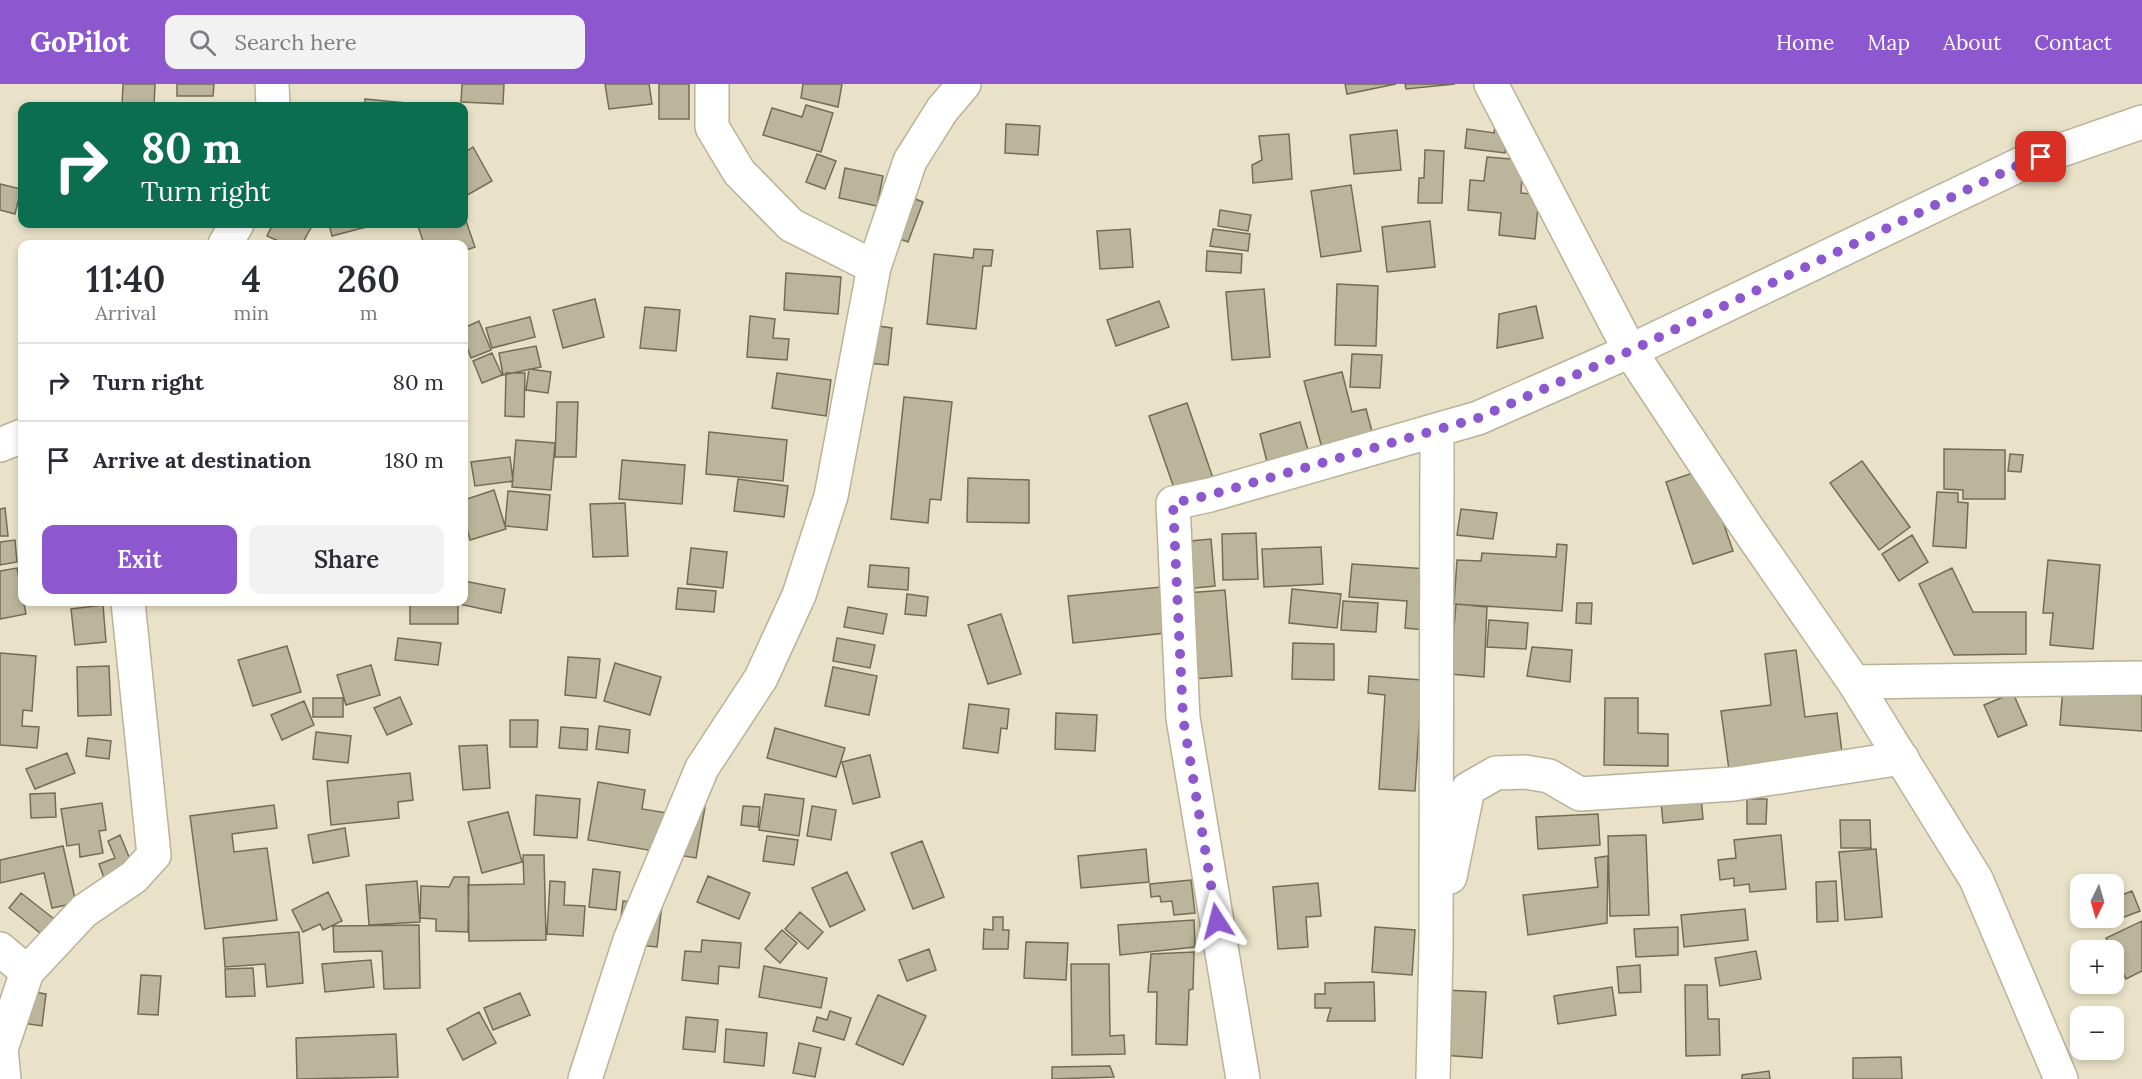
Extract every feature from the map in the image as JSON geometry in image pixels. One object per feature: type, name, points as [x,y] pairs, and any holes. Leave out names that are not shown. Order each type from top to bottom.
[{"type":"street","points":[[272,84],[273,102]]},
{"type":"street","points":[[712,84],[712,127],[739,172],[791,225],[874,267]]},
{"type":"street","points":[[585,1079],[630,940],[702,768],[761,678],[799,595],[831,496],[874,267],[909,162],[942,110],[964,84]]},
{"type":"street","points":[[1491,84],[1630,351],[1748,529],[1854,682],[1976,879],[2061,1079]]},
{"type":"street","points":[[1243,1079],[1183,718],[1173,503],[1210,495],[1478,418],[1630,351],[2021,164],[2142,122]]},
{"type":"street","points":[[1433,1079],[1436,948],[1437,430]]},
{"type":"street","points":[[0,445],[18,438]]},
{"type":"street","points":[[4,1079],[1,1049],[27,972],[84,911],[134,877],[154,855],[128,606]]},
{"type":"street","points":[[1854,682],[2142,678]]},
{"type":"street","points":[[1436,948],[1468,789],[1496,772],[1525,772],[1549,776],[1580,794],[1734,784],[1902,758]]},
{"type":"street","points":[[0,949],[27,972]]},
{"type":"building","points":[[123,84],[155,84],[154,102],[122,102]]},
{"type":"building","points":[[177,84],[214,84],[213,96],[177,96]]},
{"type":"building","points":[[462,84],[504,84],[503,104],[461,102]]},
{"type":"building","points":[[605,84],[649,84],[652,104],[609,109]]},
{"type":"building","points":[[659,84],[689,84],[689,119],[659,119]]},
{"type":"building","points":[[803,84],[842,84],[838,107],[801,98]]},
{"type":"building","points":[[1345,84],[1396,84],[1347,94]]},
{"type":"building","points":[[1405,84],[1455,84],[1406,89]]},
{"type":"building","points":[[365,99],[396,102],[365,102]]},
{"type":"building","points":[[806,105],[833,113],[821,152],[763,135],[772,108],[802,117]]},
{"type":"building","points":[[1496,118],[1509,119],[1505,153],[1465,148],[1467,129],[1494,133]]},
{"type":"building","points":[[1006,124],[1040,126],[1038,155],[1005,153]]},
{"type":"building","points":[[1397,130],[1401,170],[1354,174],[1350,135]]},
{"type":"building","points":[[1289,134],[1292,179],[1253,183],[1252,165],[1262,160],[1259,136]]},
{"type":"building","points":[[473,147],[492,181],[468,195],[468,150]]},
{"type":"building","points":[[1425,150],[1444,151],[1442,203],[1418,203],[1419,178],[1424,178]]},
{"type":"building","points":[[817,154],[836,161],[825,189],[806,182]]},
{"type":"building","points":[[1487,157],[1523,160],[1521,193],[1539,195],[1535,239],[1499,235],[1501,213],[1468,210],[1470,180],[1484,181]]},
{"type":"building","points":[[845,168],[883,176],[877,206],[839,198]]},
{"type":"building","points":[[0,184],[18,188],[15,214],[0,210]]},
{"type":"building","points":[[1351,185],[1361,251],[1321,257],[1311,191]]},
{"type":"building","points":[[905,195],[923,202],[908,242],[890,235]]},
{"type":"building","points":[[1220,210],[1251,215],[1248,231],[1218,226]]},
{"type":"building","points":[[1430,221],[1435,267],[1387,272],[1382,227]]},
{"type":"building","points":[[468,227],[475,247],[468,250],[468,240],[423,240],[419,228]]},
{"type":"building","points":[[271,228],[311,228],[304,240],[276,240],[267,236]]},
{"type":"building","points":[[330,228],[363,228],[332,236]]},
{"type":"building","points":[[1130,229],[1133,267],[1100,269],[1097,231]]},
{"type":"building","points":[[1213,229],[1250,234],[1248,251],[1210,246]]},
{"type":"building","points":[[974,249],[993,250],[991,266],[983,266],[976,329],[927,324],[934,254],[973,258]]},
{"type":"building","points":[[1207,251],[1242,254],[1241,273],[1206,271]]},
{"type":"building","points":[[786,273],[841,277],[838,314],[784,310]]},
{"type":"building","points":[[1337,284],[1378,286],[1376,346],[1335,345]]},
{"type":"building","points":[[1264,289],[1270,357],[1232,360],[1226,292]]},
{"type":"building","points":[[595,299],[604,337],[563,348],[553,310]]},
{"type":"building","points":[[1159,301],[1169,327],[1116,346],[1107,320]]},
{"type":"building","points":[[1536,306],[1543,338],[1497,348],[1499,314]]},
{"type":"building","points":[[645,307],[680,310],[676,351],[640,348]]},
{"type":"building","points":[[750,316],[775,319],[773,338],[789,339],[787,360],[747,357]]},
{"type":"building","points":[[530,317],[535,337],[492,348],[486,328]]},
{"type":"building","points":[[479,321],[491,350],[471,358],[468,350],[468,326]]},
{"type":"building","points":[[871,325],[892,328],[888,365],[867,363]]},
{"type":"building","points":[[536,346],[541,367],[503,375],[499,353]]},
{"type":"building","points":[[492,353],[502,375],[482,383],[473,361]]},
{"type":"building","points":[[1352,354],[1382,355],[1380,388],[1350,387]]},
{"type":"building","points":[[529,369],[551,372],[548,393],[526,390]]},
{"type":"building","points":[[1342,372],[1352,412],[1366,409],[1373,435],[1322,448],[1304,381]]},
{"type":"building","points":[[506,373],[525,373],[524,417],[505,416]]},
{"type":"building","points":[[777,373],[831,380],[826,416],[772,408]]},
{"type":"building","points":[[904,397],[952,402],[941,500],[930,499],[928,523],[891,519]]},
{"type":"building","points":[[557,402],[578,402],[576,457],[555,457]]},
{"type":"building","points":[[1187,403],[1213,478],[1175,491],[1149,416]]},
{"type":"building","points":[[1300,422],[1308,450],[1267,462],[1260,434]]},
{"type":"building","points":[[709,432],[787,440],[783,481],[706,474]]},
{"type":"building","points":[[516,440],[555,443],[551,490],[512,487]]},
{"type":"building","points":[[1944,449],[2005,450],[2005,499],[1963,499],[1963,490],[1944,489]]},
{"type":"building","points":[[2010,454],[2023,455],[2021,472],[2008,471]]},
{"type":"building","points":[[510,457],[513,481],[475,486],[471,462]]},
{"type":"building","points":[[622,460],[685,465],[682,504],[619,499]]},
{"type":"building","points":[[1862,461],[1910,527],[1879,550],[1830,483]]},
{"type":"building","points":[[1705,469],[1733,551],[1693,564],[1666,482]]},
{"type":"building","points":[[968,478],[1029,480],[1029,523],[967,522]]},
{"type":"building","points":[[738,479],[788,486],[784,517],[734,511]]},
{"type":"building","points":[[494,490],[506,529],[470,540],[468,499]]},
{"type":"building","points":[[508,491],[550,495],[547,530],[505,526]]},
{"type":"building","points":[[1937,492],[1958,493],[1958,502],[1968,503],[1966,548],[1933,546]]},
{"type":"building","points":[[625,503],[628,556],[593,557],[590,504]]},
{"type":"building","points":[[5,508],[8,536],[0,536],[0,509]]},
{"type":"building","points":[[1461,509],[1497,513],[1493,539],[1457,535]]},
{"type":"building","points":[[1256,533],[1258,579],[1223,580],[1222,534]]},
{"type":"building","points":[[1912,535],[1928,562],[1899,581],[1882,554]]},
{"type":"building","points":[[1211,539],[1215,586],[1185,589],[1180,542]]},
{"type":"building","points":[[15,540],[17,562],[0,565],[0,542]]},
{"type":"building","points":[[1557,544],[1567,545],[1562,611],[1454,604],[1457,560],[1481,561],[1482,553],[1556,557]]},
{"type":"building","points":[[1321,547],[1323,584],[1264,587],[1262,549]]},
{"type":"building","points":[[691,548],[727,552],[723,588],[687,584]]},
{"type":"building","points":[[2048,560],[2100,565],[2093,649],[2050,645],[2053,613],[2043,613]]},
{"type":"building","points":[[1352,564],[1428,569],[1425,630],[1405,628],[1407,601],[1349,597]]},
{"type":"building","points":[[870,565],[909,568],[908,590],[868,587]]},
{"type":"building","points":[[17,568],[18,606],[24,606],[26,614],[0,619],[0,571]]},
{"type":"building","points":[[1952,568],[1973,612],[2026,612],[2026,654],[1954,655],[1919,584]]},
{"type":"building","points":[[468,582],[505,589],[501,613],[468,606]]},
{"type":"building","points":[[1161,587],[1166,633],[1073,643],[1068,596]]},
{"type":"building","points":[[678,588],[716,591],[714,612],[676,609]]},
{"type":"building","points":[[1292,589],[1341,594],[1337,628],[1289,623]]},
{"type":"building","points":[[1225,590],[1232,676],[1193,679],[1186,593]]},
{"type":"building","points":[[907,594],[928,597],[926,616],[905,614]]},
{"type":"building","points":[[1343,601],[1378,603],[1376,632],[1341,630]]},
{"type":"building","points":[[1577,603],[1592,603],[1591,624],[1576,623]]},
{"type":"building","points":[[1456,604],[1487,607],[1484,677],[1450,674]]},
{"type":"building","points":[[103,606],[106,642],[75,645],[71,609]]},
{"type":"building","points":[[410,606],[458,606],[458,624],[410,624]]},
{"type":"building","points":[[848,607],[887,614],[883,634],[844,627]]},
{"type":"building","points":[[1001,614],[1021,674],[988,684],[968,625]]},
{"type":"building","points":[[1489,620],[1528,623],[1526,649],[1487,647]]},
{"type":"building","points":[[398,638],[441,643],[438,665],[395,660]]},
{"type":"building","points":[[837,638],[875,645],[870,668],[833,661]]},
{"type":"building","points":[[1293,643],[1334,644],[1334,680],[1292,679]]},
{"type":"building","points":[[287,646],[301,692],[253,706],[238,660]]},
{"type":"building","points":[[1532,647],[1572,650],[1570,682],[1527,676]]},
{"type":"building","points":[[1796,650],[1805,717],[1837,713],[1844,768],[1729,770],[1721,711],[1771,705],[1765,654]]},
{"type":"building","points":[[0,653],[36,656],[32,711],[23,710],[22,726],[39,727],[37,748],[0,745]]},
{"type":"building","points":[[568,657],[600,659],[596,698],[565,695]]},
{"type":"building","points":[[615,663],[661,677],[650,715],[604,701]]},
{"type":"building","points":[[371,665],[380,695],[346,705],[337,675]]},
{"type":"building","points":[[109,666],[111,715],[78,716],[77,667]]},
{"type":"building","points":[[833,667],[877,676],[869,715],[825,706]]},
{"type":"building","points":[[1369,676],[1422,680],[1415,791],[1379,789],[1385,695],[1368,693]]},
{"type":"building","points":[[2063,686],[2142,691],[2142,731],[2060,725]]},
{"type":"building","points":[[2013,693],[2027,725],[1998,737],[1984,705]]},
{"type":"building","points":[[400,697],[412,724],[387,735],[374,708]]},
{"type":"building","points":[[313,698],[343,698],[343,717],[313,717]]},
{"type":"building","points":[[1605,698],[1638,698],[1638,733],[1668,734],[1668,766],[1604,765]]},
{"type":"building","points":[[304,701],[314,725],[282,740],[271,715]]},
{"type":"building","points":[[969,704],[1009,709],[1007,729],[1001,728],[998,753],[963,748]]},
{"type":"building","points":[[1056,713],[1097,715],[1095,751],[1055,749]]},
{"type":"building","points":[[510,720],[538,720],[537,747],[510,747]]},
{"type":"building","points":[[599,726],[630,730],[628,753],[596,749]]},
{"type":"building","points":[[561,727],[588,729],[587,750],[559,748]]},
{"type":"building","points":[[775,728],[845,748],[836,777],[767,758]]},
{"type":"building","points":[[316,732],[351,736],[348,763],[313,759]]},
{"type":"building","points":[[88,738],[111,741],[109,759],[86,756]]},
{"type":"building","points":[[487,745],[490,788],[463,790],[459,746]]},
{"type":"building","points":[[67,753],[75,773],[35,789],[26,769]]},
{"type":"building","points":[[870,755],[880,797],[853,804],[842,762]]},
{"type":"building","points":[[410,773],[413,800],[398,802],[399,818],[331,825],[327,781]]},
{"type":"building","points":[[598,782],[645,790],[642,809],[667,813],[670,801],[705,807],[696,858],[588,840]]},
{"type":"building","points":[[55,793],[56,817],[31,818],[30,794]]},
{"type":"building","points":[[765,794],[804,799],[799,836],[759,830]]},
{"type":"building","points":[[536,795],[580,799],[577,838],[534,835]]},
{"type":"building","points":[[1701,797],[1703,819],[1663,823],[1661,801]]},
{"type":"building","points":[[1747,799],[1767,799],[1766,824],[1747,824]]},
{"type":"building","points":[[102,803],[106,830],[99,831],[103,853],[80,857],[79,844],[67,846],[61,809]]},
{"type":"building","points":[[274,805],[277,828],[232,834],[234,852],[267,848],[277,920],[205,929],[190,816]]},
{"type":"building","points":[[743,806],[760,807],[758,827],[741,825]]},
{"type":"building","points":[[812,806],[836,810],[831,840],[807,836]]},
{"type":"building","points":[[508,812],[522,862],[482,873],[468,822]]},
{"type":"building","points":[[1598,814],[1600,845],[1538,849],[1536,817]]},
{"type":"building","points":[[1840,820],[1870,820],[1871,848],[1841,848]]},
{"type":"building","points":[[345,828],[349,856],[313,863],[308,835]]},
{"type":"building","points":[[120,835],[134,869],[105,881],[99,864],[115,858],[108,841]]},
{"type":"building","points":[[1646,835],[1649,915],[1610,916],[1608,836]]},
{"type":"building","points":[[1781,835],[1786,889],[1750,892],[1749,884],[1734,886],[1734,878],[1720,880],[1718,860],[1736,858],[1734,840]]},
{"type":"building","points":[[767,836],[798,840],[794,865],[763,861]]},
{"type":"building","points":[[922,841],[944,897],[913,909],[891,853]]},
{"type":"building","points":[[63,846],[76,903],[52,908],[44,873],[0,883],[0,860]]},
{"type":"building","points":[[1146,849],[1149,882],[1081,888],[1078,856]]},
{"type":"building","points":[[1876,849],[1882,917],[1845,920],[1839,852]]},
{"type":"building","points":[[523,855],[544,855],[546,940],[469,941],[468,885],[524,884]]},
{"type":"building","points":[[1608,856],[1607,923],[1528,935],[1523,895],[1598,887],[1595,858]]},
{"type":"building","points":[[593,869],[620,872],[616,910],[589,907]]},
{"type":"building","points":[[847,872],[865,910],[830,927],[812,888]]},
{"type":"building","points":[[708,876],[750,893],[739,919],[697,902]]},
{"type":"building","points":[[454,877],[469,877],[468,932],[436,931],[436,919],[420,918],[421,886],[449,887]]},
{"type":"building","points":[[1191,880],[1195,913],[1174,915],[1172,901],[1161,902],[1160,896],[1151,897],[1150,884]]},
{"type":"building","points":[[417,881],[420,922],[369,925],[366,885]]},
{"type":"building","points":[[550,881],[565,882],[564,905],[585,906],[583,936],[547,934]]},
{"type":"building","points":[[1836,881],[1838,921],[1817,922],[1816,882]]},
{"type":"building","points":[[1318,883],[1321,916],[1306,917],[1308,947],[1278,949],[1273,887]]},
{"type":"building","points":[[2132,891],[2140,911],[2124,917],[2124,894]]},
{"type":"building","points":[[328,892],[342,921],[323,930],[320,924],[303,932],[292,910]]},
{"type":"building","points":[[21,893],[58,922],[45,937],[9,908]]},
{"type":"building","points":[[623,901],[662,905],[657,947],[618,943]]},
{"type":"building","points":[[1745,909],[1748,940],[1684,947],[1681,915]]},
{"type":"building","points":[[800,912],[823,932],[808,949],[785,929]]},
{"type":"building","points":[[993,917],[1003,917],[1003,930],[1009,930],[1008,949],[983,949],[984,929],[993,930]]},
{"type":"building","points":[[1194,920],[1195,947],[1120,955],[1118,925]]},
{"type":"building","points":[[2142,921],[2142,971],[2126,979],[2124,940],[2107,940],[2106,938]]},
{"type":"building","points":[[419,925],[420,988],[384,989],[382,951],[334,952],[333,926]]},
{"type":"building","points":[[1375,927],[1415,930],[1412,975],[1372,972]]},
{"type":"building","points":[[1678,927],[1678,955],[1636,957],[1634,929]]},
{"type":"building","points":[[782,930],[797,943],[780,963],[765,949]]},
{"type":"building","points":[[299,932],[303,983],[267,987],[265,964],[225,967],[223,938]]},
{"type":"building","points":[[702,940],[741,943],[739,968],[719,966],[718,984],[682,980],[685,951],[701,952]]},
{"type":"building","points":[[1026,942],[1068,943],[1066,980],[1024,978]]},
{"type":"building","points":[[929,949],[936,970],[907,981],[899,960]]},
{"type":"building","points":[[1756,951],[1761,979],[1720,986],[1715,958]]},
{"type":"building","points":[[1194,952],[1193,989],[1189,990],[1187,1045],[1156,1044],[1157,992],[1148,992],[1151,954]]},
{"type":"building","points":[[371,960],[374,987],[325,992],[322,964]]},
{"type":"building","points":[[1071,964],[1109,964],[1110,1036],[1124,1035],[1125,1054],[1072,1055]]},
{"type":"building","points":[[1640,965],[1641,992],[1619,993],[1617,967]]},
{"type":"building","points":[[764,966],[827,978],[821,1008],[759,997]]},
{"type":"building","points":[[253,968],[255,996],[226,997],[225,969]]},
{"type":"building","points":[[141,975],[161,976],[158,1015],[138,1014]]},
{"type":"building","points":[[1374,982],[1375,1021],[1327,1021],[1331,1008],[1315,1008],[1315,994],[1325,994],[1325,983]]},
{"type":"building","points":[[1685,985],[1707,985],[1708,1019],[1719,1019],[1720,1055],[1686,1056]]},
{"type":"building","points":[[1612,987],[1616,1015],[1558,1024],[1554,996]]},
{"type":"building","points":[[1445,990],[1486,992],[1482,1058],[1442,1055]]},
{"type":"building","points":[[27,991],[46,994],[42,1026],[23,1023]]},
{"type":"building","points":[[520,993],[530,1015],[493,1030],[484,1008]]},
{"type":"building","points":[[878,995],[926,1016],[903,1065],[856,1044]]},
{"type":"building","points":[[830,1011],[851,1018],[844,1040],[813,1031],[817,1017],[827,1020]]},
{"type":"building","points":[[479,1012],[496,1043],[463,1060],[447,1029]]},
{"type":"building","points":[[686,1017],[718,1020],[715,1052],[683,1049]]},
{"type":"building","points":[[726,1029],[767,1033],[764,1066],[724,1062]]},
{"type":"building","points":[[396,1034],[398,1077],[297,1079],[296,1038]]},
{"type":"building","points":[[799,1043],[821,1048],[815,1077],[793,1073]]},
{"type":"building","points":[[1901,1057],[1902,1079],[1853,1079],[1853,1058]]},
{"type":"building","points":[[1110,1066],[1114,1077],[1052,1079],[1052,1067]]},
{"type":"building","points":[[1769,1071],[1770,1079],[1742,1079],[1742,1075]]},
{"type":"route","points":[[1217,921],[1183,718],[1173,503],[1210,495],[1478,418],[1630,351],[2021,164],[2041,157]]}]
